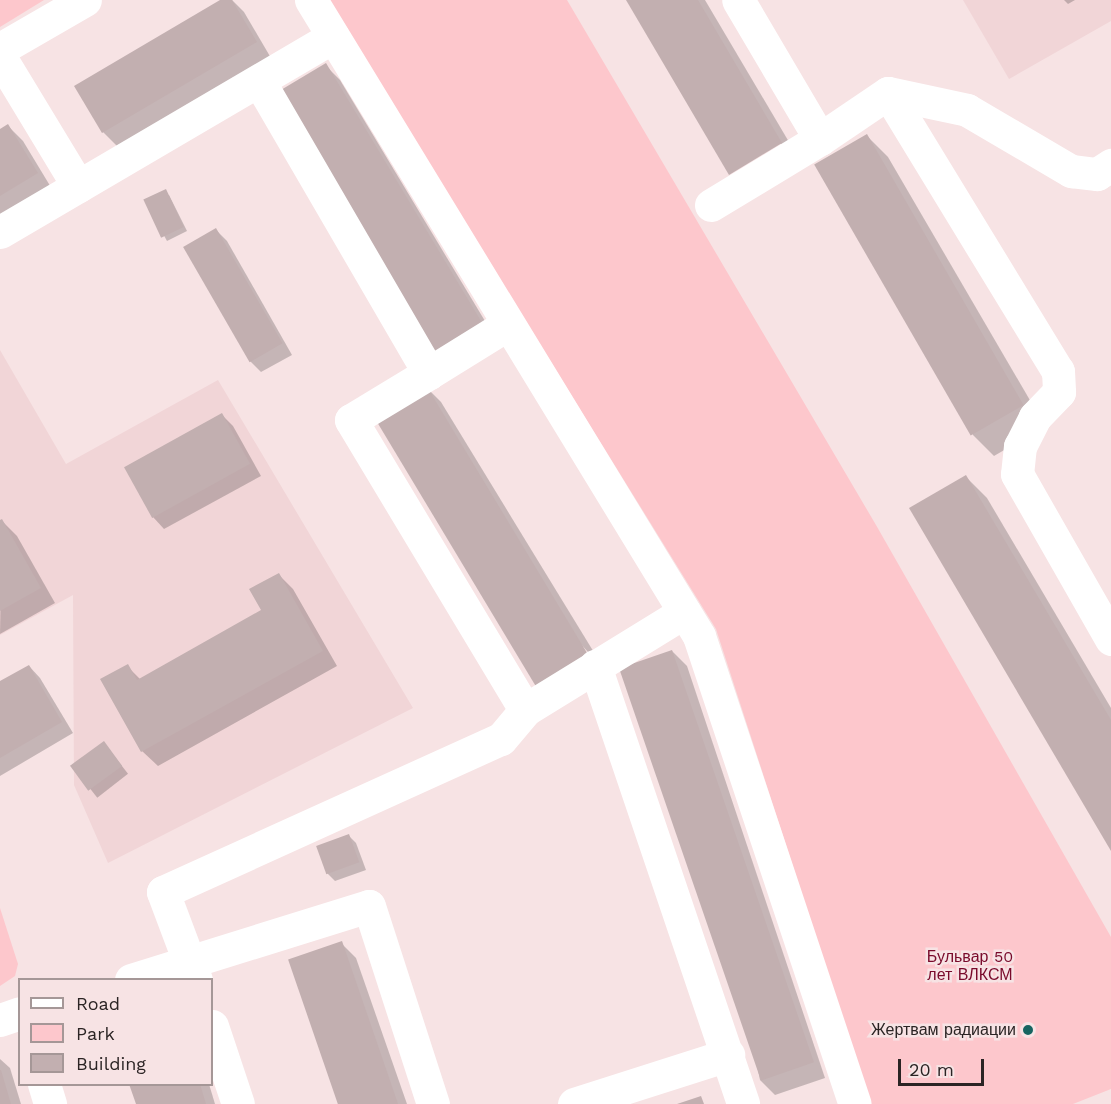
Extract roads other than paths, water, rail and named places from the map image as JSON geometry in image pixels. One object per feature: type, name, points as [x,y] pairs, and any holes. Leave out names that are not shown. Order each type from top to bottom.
[{"type":"main road","points":[[0,49],[85,0]]},
{"type":"main road","points":[[311,0],[699,636],[855,1104]]},
{"type":"main road","points":[[738,0],[820,139]]},
{"type":"main road","points":[[0,232],[333,37]]},
{"type":"main road","points":[[0,57],[78,186]]},
{"type":"main road","points":[[259,81],[429,373]]},
{"type":"main road","points":[[888,93],[1058,371],[1059,392],[1035,417],[1020,446],[1017,474],[1111,639]]},
{"type":"main road","points":[[711,205],[820,139],[888,93],[967,110],[1071,171],[1097,174],[1111,165]]},
{"type":"main road","points":[[508,324],[351,420],[525,710]]},
{"type":"main road","points":[[193,970],[163,892],[501,739],[525,710],[684,612]]},
{"type":"main road","points":[[596,666],[743,1104]]},
{"type":"main road","points":[[143,978],[193,970],[369,906],[433,1104]]},
{"type":"main road","points":[[0,1020],[18,1014]]},
{"type":"main road","points":[[213,1029],[238,1104]]},
{"type":"main road","points":[[574,1104],[728,1055]]},
{"type":"main road","points":[[45,1086],[50,1104]]},
{"type":"place","name":"Жертвам радиации","points":[[1028,1030]]},
{"type":"park label","name":"Бульвар 50 лет ВЛКСМ","points":[[970,966]]}]
